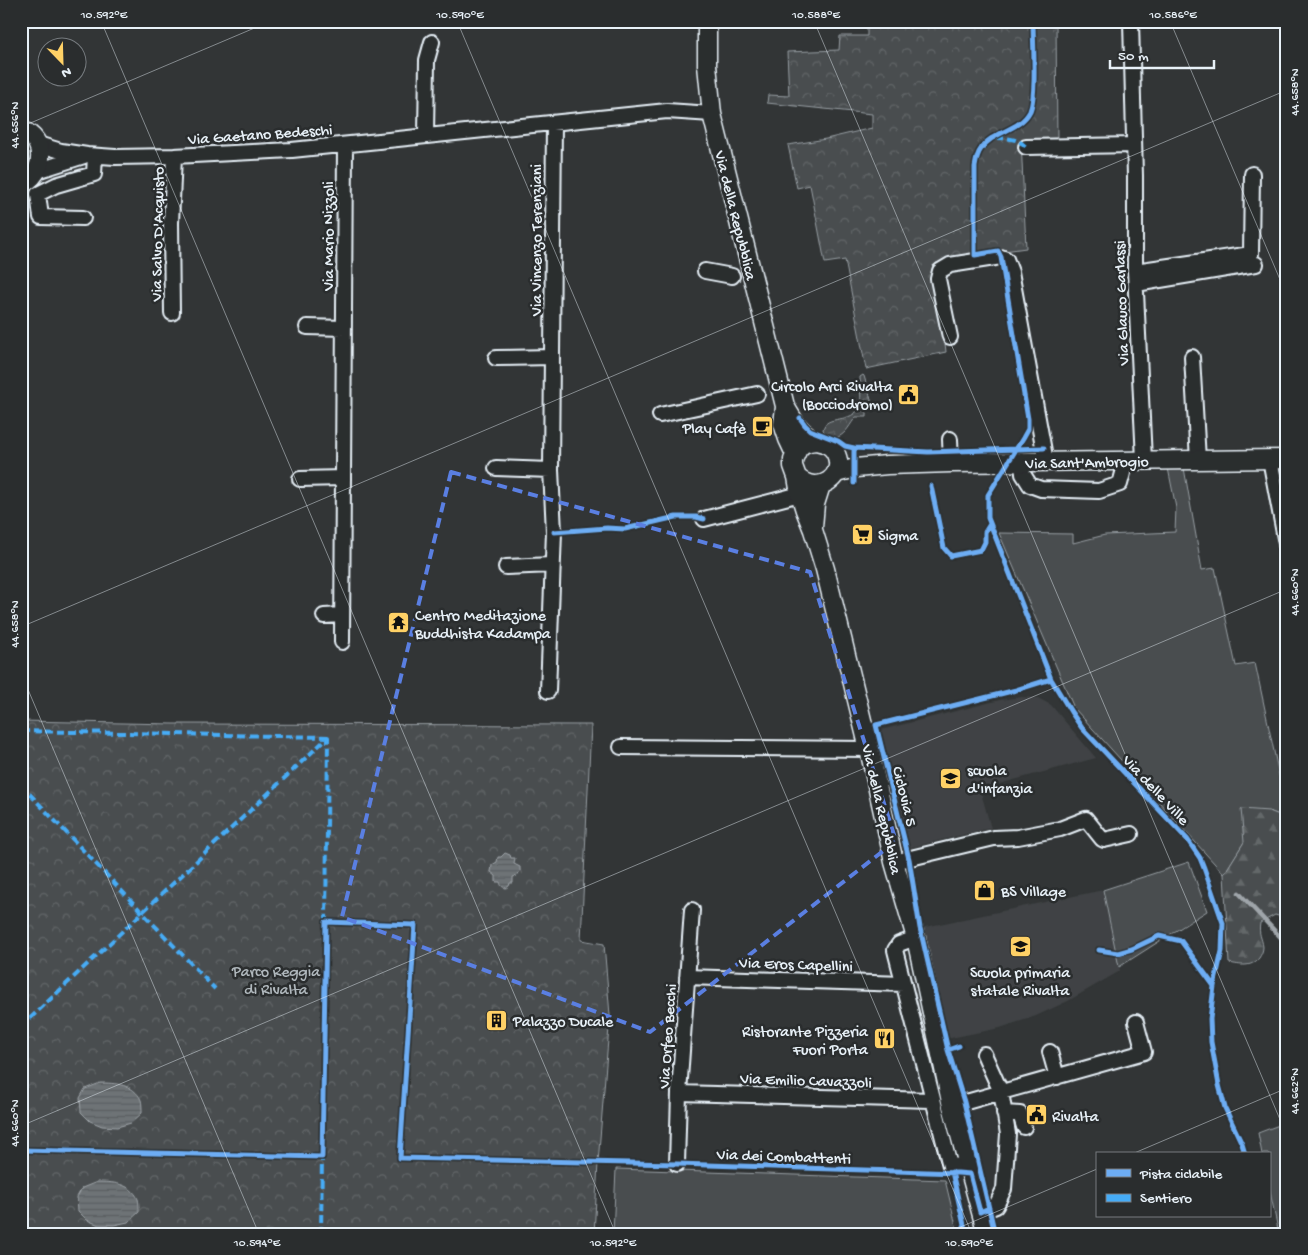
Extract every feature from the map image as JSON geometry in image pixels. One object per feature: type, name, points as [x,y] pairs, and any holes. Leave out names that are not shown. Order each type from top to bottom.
[{"type":"main road","name":"Via della Repubblica","points":[[707,21],[707,66],[712,114],[785,406],[798,428],[815,440],[826,443],[834,451]]},
{"type":"main road","points":[[21,184],[32,178],[37,171],[41,153],[33,136],[22,127]]},
{"type":"main road","name":"Via della Repubblica","points":[[785,406],[783,424],[795,454],[793,466],[825,570],[869,749],[894,862],[916,938],[952,1106],[968,1165],[988,1209],[987,1234]]},
{"type":"main road","points":[[795,454],[803,444],[815,440]]},
{"type":"main road","points":[[798,485],[802,482],[815,486],[827,482],[836,473],[838,466],[834,451]]},
{"type":"main road","name":"Via Sant'Ambrogio","points":[[834,451],[887,465]]},
{"type":"main road","name":"Via Sant'Ambrogio","points":[[836,473],[856,468],[887,465],[1278,459]]},
{"type":"main road","name":"Via della Repubblica","points":[[813,530],[815,504],[821,485]]},
{"type":"street","name":"Via Glauco Garlassi","points":[[1131,21],[1135,277],[1144,460]]},
{"type":"street","points":[[426,136],[427,60],[432,42]]},
{"type":"street","name":"Via Gaetano Bedeschi","points":[[38,144],[61,151],[91,156],[174,156],[292,150],[667,111],[712,114]]},
{"type":"street","name":"Via Vincenzo Terenziani","points":[[548,691],[554,532],[551,470],[554,123]]},
{"type":"street","name":"Via Mario Nizzoli","points":[[342,642],[345,145]]},
{"type":"street","points":[[1026,147],[1134,145]]},
{"type":"street","name":"Via Gaetano Bedeschi","points":[[37,171],[91,156]]},
{"type":"street","points":[[82,218],[41,217],[38,194],[94,174],[91,156]]},
{"type":"street","name":"Via Salvo D'Acquisto","points":[[172,313],[171,223],[174,156]]},
{"type":"street","points":[[1135,277],[1251,254],[1252,174]]},
{"type":"street","points":[[950,337],[938,279],[940,271],[950,265],[1001,257],[1006,259],[1046,462]]},
{"type":"street","points":[[1135,277],[1256,264]]},
{"type":"street","points":[[705,271],[732,276]]},
{"type":"street","points":[[307,327],[344,328]]},
{"type":"street","points":[[496,358],[552,357]]},
{"type":"street","points":[[1192,357],[1198,460]]},
{"type":"street","points":[[660,415],[757,394]]},
{"type":"street","points":[[950,439],[951,463]]},
{"type":"street","points":[[1278,459],[1287,549]]},
{"type":"street","points":[[1022,462],[1023,474],[1030,485],[1041,489],[1099,491],[1120,484],[1123,461]]},
{"type":"street","points":[[496,468],[551,470]]},
{"type":"street","points":[[300,479],[343,478]]},
{"type":"street","points":[[704,519],[798,485]]},
{"type":"street","points":[[506,567],[552,565]]},
{"type":"street","points":[[324,616],[342,615]]},
{"type":"street","points":[[621,747],[869,749]]},
{"type":"street","points":[[894,862],[994,838],[1018,837],[1060,828],[1086,819],[1104,840],[1131,834]]},
{"type":"street","name":"Via Orfeo Becchi","points":[[676,1164],[692,910]]},
{"type":"street","points":[[916,938],[899,944],[895,950],[950,1166],[968,1165]]},
{"type":"street","name":"Via Eros Capellini","points":[[687,977],[904,984]]},
{"type":"street","points":[[952,1106],[1144,1052],[1136,1022]]},
{"type":"street","points":[[1050,1052],[1057,1077]]},
{"type":"street","points":[[984,1054],[1001,1092],[1008,1134],[1004,1189],[988,1209]]},
{"type":"street","name":"Via Emilio Cavazzoli","points":[[679,1093],[932,1100]]},
{"type":"street","points":[[1004,1113],[1020,1114],[1024,1127]]},
{"type":"highlighted area","points":[[451,472],[810,572],[896,841],[650,1032],[342,917]]},
{"type":"shaded area","points":[[1022,697],[1038,698],[1051,705],[1096,758],[980,789],[991,828],[909,848],[881,730],[1000,700]]},
{"type":"shaded area","points":[[505,853],[510,855],[511,858],[515,858],[514,864],[520,867],[517,876],[513,877],[513,883],[510,883],[506,888],[500,882],[496,882],[496,876],[491,872],[492,865],[497,862],[498,857]]},
{"type":"shaded area","name":"Scuola primaria statale Rivalta","points":[[1103,890],[1120,971],[1068,1001],[1036,1016],[1000,1028],[946,1039],[920,928]]},
{"type":"shaded area","points":[[100,1083],[118,1084],[134,1091],[141,1100],[142,1113],[131,1123],[117,1127],[102,1126],[90,1121],[81,1112],[80,1098],[85,1089]]},
{"type":"shaded area","points":[[97,1182],[120,1184],[131,1190],[138,1199],[139,1212],[128,1222],[114,1225],[99,1225],[87,1220],[78,1211],[77,1197],[82,1188]]},
{"type":"green space","points":[[867,21],[1056,21],[1057,141],[1021,140],[1026,248],[936,263],[946,352],[866,369],[845,260],[825,263],[810,185],[797,188],[788,145],[826,139],[872,128],[872,114],[767,103],[768,95],[789,96],[787,52],[839,50],[840,36],[867,36]]},
{"type":"green space","points":[[863,375],[872,403],[867,410],[867,417],[856,417],[846,431],[838,437],[828,435],[823,430],[825,425],[834,420],[852,415],[861,405],[860,377]]},
{"type":"green space","points":[[1168,468],[1184,468],[1202,570],[1215,568],[1236,666],[1255,663],[1287,812],[1287,818],[1269,811],[1244,842],[1224,874],[1074,708],[999,533],[1073,534],[1073,543],[1105,535],[1175,532],[1176,508]]},
{"type":"green space","name":"Parco Reggia di Rivalta","points":[[21,721],[173,724],[591,725],[581,940],[604,944],[610,1015],[594,1234],[21,1234]]},
{"type":"green space","points":[[1241,809],[1269,811],[1287,818],[1287,920],[1275,915],[1260,923],[1262,951],[1256,961],[1245,965],[1229,963],[1224,874],[1244,842]]},
{"type":"green space","points":[[1189,862],[1207,911],[1119,967],[1103,890]]},
{"type":"green space","points":[[1287,1122],[1287,1234],[1279,1234],[1270,1192],[1270,1152],[1262,1152],[1258,1133]]},
{"type":"green space","points":[[616,1169],[945,1180],[958,1234],[613,1234]]},
{"type":"waterway","points":[[1239,893],[1287,944]]},
{"type":"marked path","points":[[996,138],[1016,140],[1026,147]]},
{"type":"marked path","points":[[21,731],[328,737]]},
{"type":"marked path","points":[[21,1027],[328,737],[326,922]]},
{"type":"marked path","points":[[21,785],[215,989]]},
{"type":"marked path","points":[[321,1234],[322,1157]]},
{"type":"cycle path","name":"Via delle Ville","points":[[1033,21],[1034,81],[1030,111],[1020,123],[986,143],[979,153],[975,167],[975,255],[998,251],[1001,257],[1028,419],[1028,429],[988,495],[988,518],[1051,679],[1071,712],[1082,728],[1187,839],[1200,858],[1223,923],[1222,951],[1214,986],[1210,1019],[1211,1042],[1225,1108],[1244,1152]]},
{"type":"cycle path","points":[[800,418],[810,430],[838,441],[845,446],[854,448],[854,483]]},
{"type":"cycle path","points":[[854,448],[928,452],[1044,448]]},
{"type":"cycle path","points":[[931,486],[944,548],[951,556],[981,550],[985,542],[985,532],[990,524]]},
{"type":"cycle path","points":[[554,532],[607,528],[625,529],[676,517],[704,519]]},
{"type":"cycle path","name":"Ciclovia 5","points":[[959,1046],[948,1050],[920,928],[909,859],[876,725],[1016,690],[1051,679]]},
{"type":"cycle path","name":"Via dei Combattenti","points":[[21,1150],[322,1157],[326,922],[415,925],[400,1158],[677,1164],[970,1174],[980,1212],[989,1208]]},
{"type":"cycle path","points":[[1099,950],[1118,953],[1132,949],[1159,936],[1181,941],[1214,986]]},
{"type":"cycle path","points":[[948,1050],[964,1102],[995,1234]]},
{"type":"cycle path","points":[[952,1172],[966,1234]]},
{"type":"place","name":"Circolo Arci Rivalta (Bocciodromo)","points":[[909,394]]},
{"type":"place","name":"Play Cafè","points":[[762,427]]},
{"type":"place","name":"Sigma","points":[[862,534]]},
{"type":"place","name":"Centro Meditazione Buddhista Kadampa","points":[[399,623]]},
{"type":"place","name":"scuola d'infanzia","points":[[951,778]]},
{"type":"place","name":"BS Village","points":[[985,890]]},
{"type":"place","name":"Scuola primaria statale Rivalta","points":[[1020,947]]},
{"type":"place","name":"Palazzo Ducale","points":[[497,1020]]},
{"type":"place","name":"Ristorante Pizzeria Fuori Porta","points":[[884,1039]]},
{"type":"place","name":"Rivalta","points":[[1036,1115]]}]
